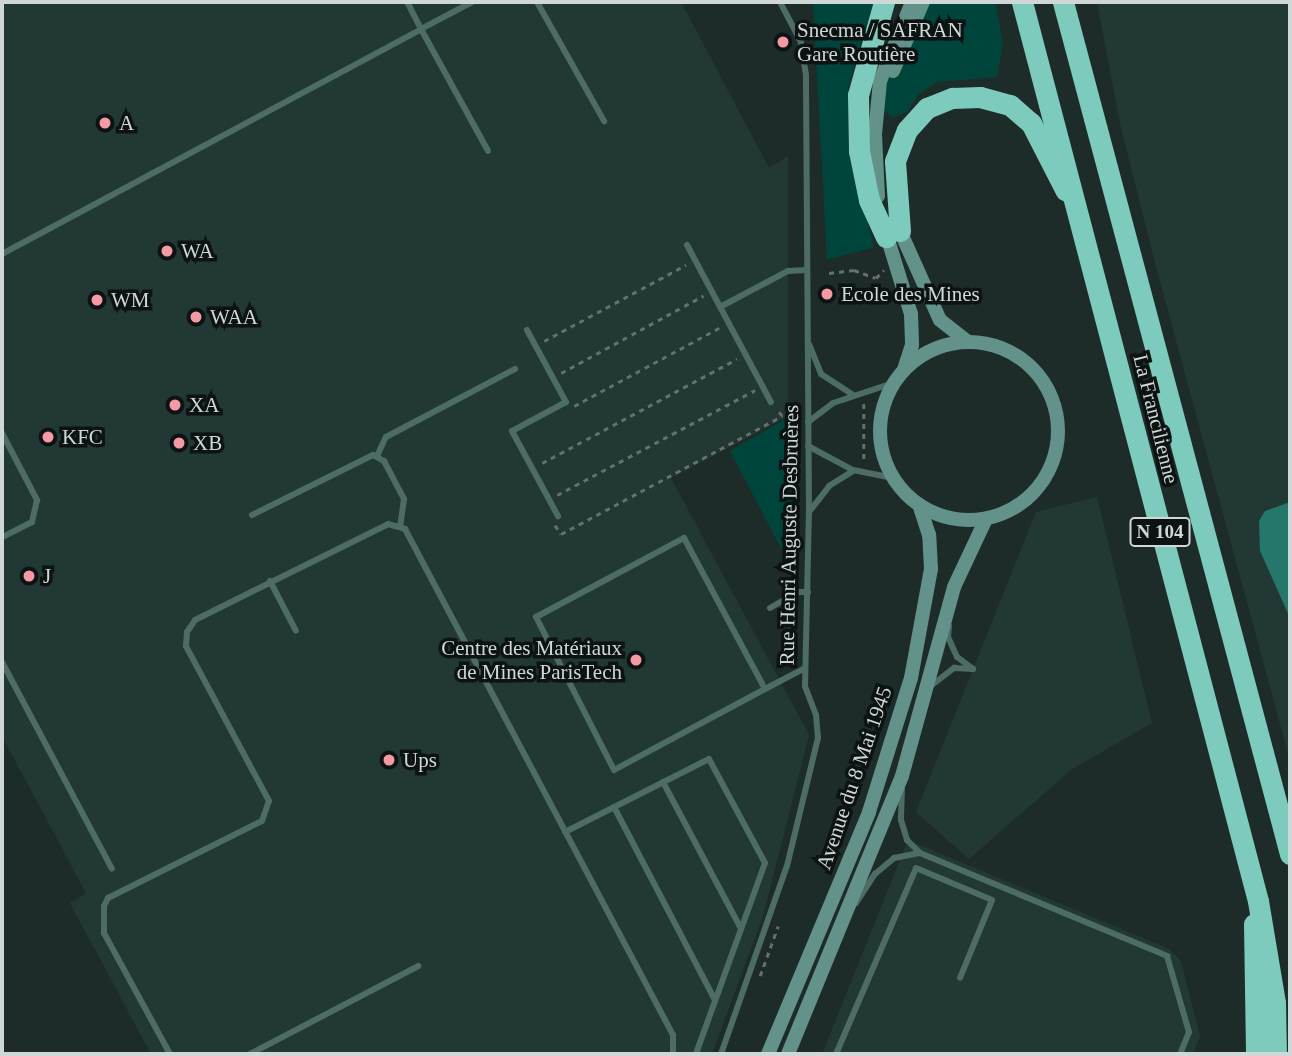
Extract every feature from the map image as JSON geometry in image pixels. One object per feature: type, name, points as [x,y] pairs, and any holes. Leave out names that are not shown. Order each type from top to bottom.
[{"type":"highway","points":[[884,2],[858,95],[859,151],[869,200],[893,234]]},
{"type":"highway","name":"La Francilienne","points":[[1022,2],[1258,901],[1275,1003],[1276,1054]]},
{"type":"highway","name":"La Francilienne","points":[[1063,2],[1290,853]]},
{"type":"highway","points":[[893,234],[895,161],[903,141],[927,108],[952,98],[981,97],[1010,105],[1031,123],[1054,176],[1075,204]]},
{"type":"highway","points":[[1256,1054],[1252,943],[1258,901]]},
{"type":"main road","name":"Avenue du 8 Mai 1945","points":[[912,2],[880,81],[876,186],[893,234],[940,320],[967,341],[1014,353],[1047,387],[1056,409],[1055,457],[1044,479],[1029,498],[986,519],[951,518],[919,505],[893,478],[879,431],[893,383],[903,370],[922,355],[967,341]]},
{"type":"main road","name":"Avenue du 8 Mai 1945","points":[[903,370],[912,345],[911,314],[887,197],[882,125],[891,75],[923,2]]},
{"type":"main road","name":"Avenue du 8 Mai 1945","points":[[768,1054],[869,812],[911,678],[931,569],[929,535],[919,505]]},
{"type":"main road","name":"Avenue du 8 Mai 1945","points":[[788,1054],[902,776],[954,587],[986,519]]},
{"type":"lane","points":[[407,2],[488,151]]},
{"type":"lane","points":[[2,254],[472,2]]},
{"type":"lane","points":[[537,2],[604,121]]},
{"type":"lane","name":"Rue Henri Auguste Desbruères","points":[[722,1054],[770,919],[806,799],[818,727],[805,686],[809,512],[805,58],[780,3]]},
{"type":"lane","points":[[687,245],[771,401]]},
{"type":"lane","points":[[720,307],[788,271],[807,270]]},
{"type":"lane","points":[[527,330],[566,402],[512,431],[558,516]]},
{"type":"lane","points":[[807,337],[821,374],[853,395]]},
{"type":"lane","points":[[377,456],[386,437],[515,369]]},
{"type":"lane","points":[[808,422],[821,410],[853,395],[864,395],[893,383]]},
{"type":"lane","points":[[2,433],[37,500],[37,511],[32,522],[2,537]]},
{"type":"lane","points":[[808,446],[853,471],[893,478]]},
{"type":"lane","points":[[252,515],[369,455],[384,461],[404,499],[400,526],[673,1035],[673,1054]]},
{"type":"lane","points":[[809,512],[829,486],[853,471]]},
{"type":"lane","points":[[170,1054],[104,933],[101,915],[108,898],[267,815],[267,793],[186,639],[195,620],[382,524],[400,526]]},
{"type":"lane","points":[[765,689],[684,538],[536,617],[614,769],[765,689],[805,667]]},
{"type":"lane","points":[[270,581],[296,631]]},
{"type":"lane","points":[[926,695],[937,676],[954,668],[973,669],[957,657],[948,637],[954,587]]},
{"type":"lane","points":[[770,608],[798,592],[808,592]]},
{"type":"lane","points":[[2,662],[112,869]]},
{"type":"lane","points":[[565,832],[709,759],[765,863],[696,1054]]},
{"type":"lane","points":[[902,776],[901,820],[907,840],[920,853],[1167,956],[1189,1032],[1180,1054]]},
{"type":"lane","points":[[663,782],[741,929]]},
{"type":"lane","points":[[614,807],[715,1000]]},
{"type":"lane","points":[[844,922],[875,874],[894,858],[920,853]]},
{"type":"lane","points":[[836,1054],[916,868],[992,900],[960,978]]},
{"type":"lane","points":[[250,1054],[418,966]]},
{"type":"path","points":[[536,345],[695,260]]},
{"type":"path","points":[[829,274],[854,270],[876,278],[886,267]]},
{"type":"path","points":[[552,377],[712,291]]},
{"type":"path","points":[[558,406],[562,413],[729,323]]},
{"type":"path","points":[[532,468],[746,354]]},
{"type":"path","points":[[763,386],[542,503],[561,534],[782,416],[771,401]]},
{"type":"path","points":[[864,395],[865,474]]},
{"type":"shaded area","points":[[2,2],[681,2],[769,168],[788,156],[788,416],[671,478],[809,735],[763,916],[712,1054],[151,1054],[70,903],[86,893],[2,736]]},
{"type":"shaded area","points":[[813,2],[874,2],[848,87],[848,146],[874,247],[827,260]]},
{"type":"shaded area","points":[[927,2],[995,2],[1003,43],[997,77],[937,82],[918,95],[907,112],[893,117],[883,109],[887,80]]},
{"type":"shaded area","points":[[1097,2],[1290,2],[1290,761],[1155,263],[1120,124]]},
{"type":"shaded area","points":[[796,413],[795,575],[730,451]]},
{"type":"shaded area","points":[[1097,497],[1152,723],[1071,770],[969,859],[916,812],[1036,512]]},
{"type":"shaded area","points":[[1290,502],[1290,618],[1260,551],[1259,521],[1265,511]]},
{"type":"shaded area","points":[[795,603],[797,637],[794,639],[779,615]]},
{"type":"shaded area","points":[[908,840],[1169,949],[1181,961],[1200,1036],[1193,1054],[822,1054]]},
{"type":"place","name":"Snecma / SAFRAN Gare Routière","points":[[783,42]]},
{"type":"place","name":"A","points":[[105,123]]},
{"type":"place","name":"WA","points":[[167,251]]},
{"type":"place","name":"Ecole des Mines","points":[[827,294]]},
{"type":"place","name":"WM","points":[[97,300]]},
{"type":"place","name":"WAA","points":[[196,317]]},
{"type":"place","name":"XA","points":[[175,405]]},
{"type":"place","name":"KFC","points":[[48,437]]},
{"type":"place","name":"XB","points":[[179,443]]},
{"type":"place","name":"J","points":[[29,576]]},
{"type":"place","name":"Centre des Matériaux de Mines ParisTech","points":[[636,660]]},
{"type":"place","name":"Ups","points":[[389,760]]}]
